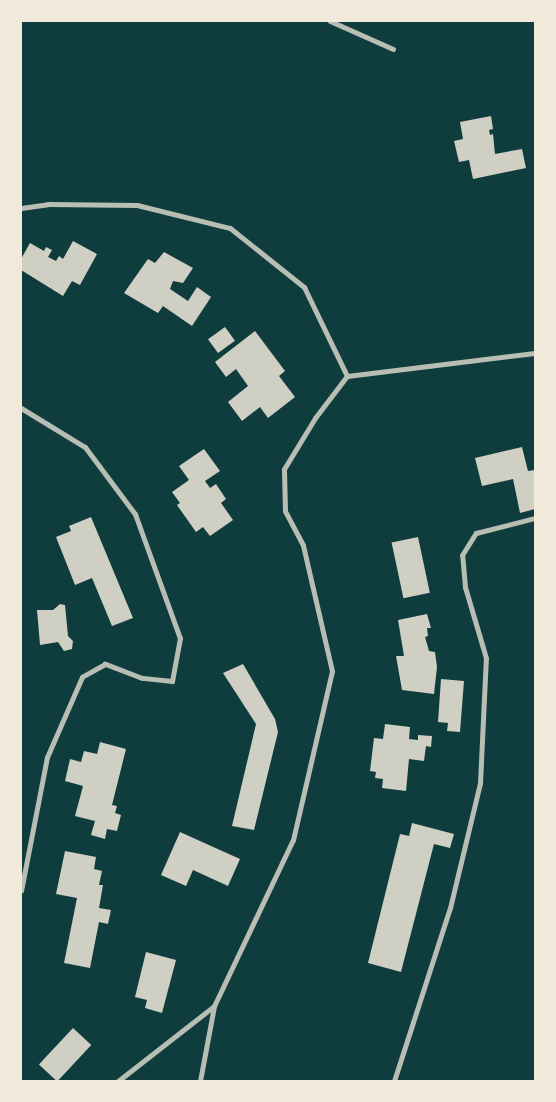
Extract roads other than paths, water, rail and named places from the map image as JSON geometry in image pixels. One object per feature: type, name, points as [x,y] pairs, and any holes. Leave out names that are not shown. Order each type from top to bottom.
[{"type":"street","points":[[330,21],[393,49]]},
{"type":"street","points":[[21,208],[48,204],[137,205],[230,228],[304,287],[347,376]]},
{"type":"street","points":[[200,1081],[214,1006],[293,840],[332,671],[303,545],[285,511],[284,469],[315,418],[347,376],[535,353]]},
{"type":"street","points":[[21,408],[85,448],[135,514],[180,638],[172,681],[142,678],[105,664],[82,677],[47,758],[21,892]]},
{"type":"street","points":[[394,1081],[450,908],[480,783],[486,658],[465,587],[462,555],[476,533],[535,518]]},
{"type":"street","points":[[118,1081],[214,1006]]}]
